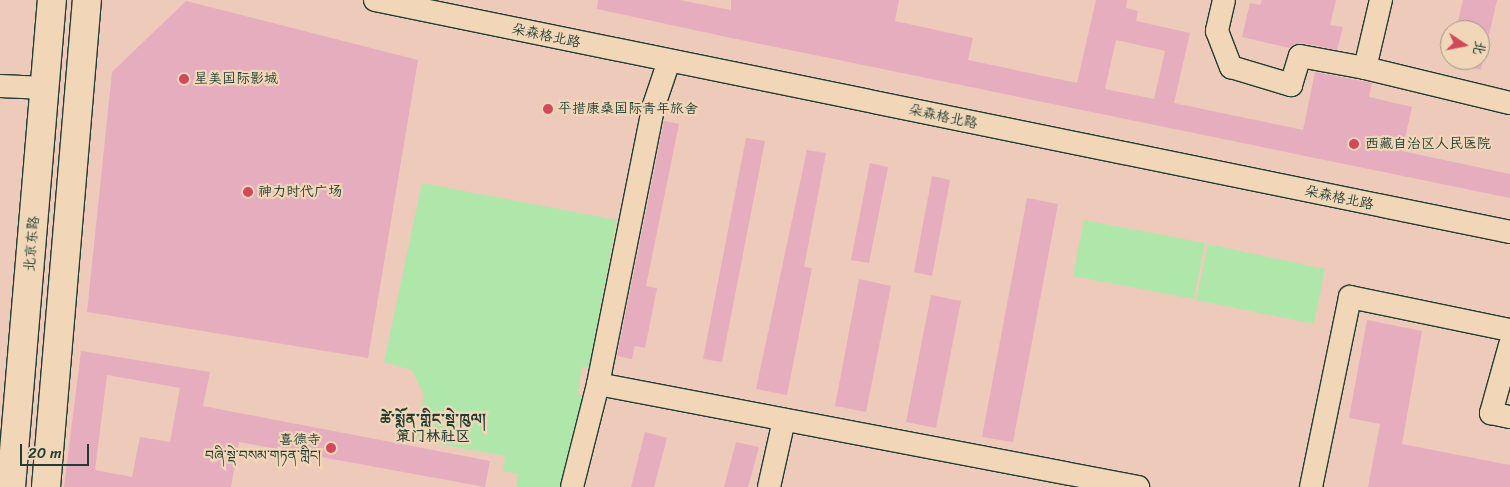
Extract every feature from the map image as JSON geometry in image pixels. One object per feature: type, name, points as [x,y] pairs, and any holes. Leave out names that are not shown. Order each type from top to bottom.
[{"type":"main road","name":"北京东路","points":[[11,487],[52,0]]},
{"type":"main road","points":[[46,487],[87,0]]},
{"type":"street","name":"朵森格北路","points":[[375,0],[1510,232]]},
{"type":"street","points":[[1224,0],[1217,31],[1231,67],[1291,85],[1300,56],[1365,68],[1510,104]]},
{"type":"street","points":[[1365,68],[1381,0]]},
{"type":"street","points":[[572,487],[598,384],[653,108],[669,61]]},
{"type":"street","points":[[0,86],[45,88]]},
{"type":"street","points":[[1311,487],[1350,297],[1510,330]]},
{"type":"street","points":[[1510,346],[1491,413],[1510,417]]},
{"type":"street","points":[[598,384],[1130,486]]},
{"type":"street","points":[[769,487],[784,420]]},
{"type":"green space","points":[[422,183],[617,220],[589,367],[582,367],[578,394],[587,397],[563,487],[516,487],[518,474],[503,471],[505,456],[416,440],[424,395],[412,370],[384,362]]},
{"type":"green space","points":[[1084,220],[1205,243],[1194,299],[1073,276]]},
{"type":"green space","points":[[1208,244],[1325,269],[1314,324],[1196,300]]},
{"type":"building","points":[[598,0],[679,0],[731,10],[731,0],[899,0],[895,21],[973,38],[968,60],[1077,83],[1096,0],[1127,0],[1126,8],[1138,11],[1136,21],[1190,33],[1174,103],[1303,130],[1315,72],[1372,83],[1369,97],[1412,107],[1402,151],[1510,174],[1510,198],[722,36],[597,9]],"holes":[[[1116,40],[1165,51],[1154,99],[1105,89]]]},
{"type":"building","points":[[1262,0],[1336,0],[1330,25],[1343,27],[1337,50],[1302,43],[1290,48],[1242,37],[1250,3],[1260,5]]},
{"type":"building","points":[[1463,0],[1497,0],[1490,31],[1490,20],[1458,20]]},
{"type":"building","name":"神力时代广场","points":[[186,1],[418,60],[368,358],[87,312],[112,72]]},
{"type":"building","points":[[664,121],[679,124],[646,286],[657,288],[645,348],[635,346],[632,359],[617,356]]},
{"type":"building","points":[[746,138],[765,141],[722,362],[703,359]]},
{"type":"building","points":[[807,150],[826,153],[804,267],[812,268],[787,395],[756,389]]},
{"type":"building","points":[[870,163],[888,167],[869,263],[851,260]]},
{"type":"building","points":[[932,176],[950,180],[932,276],[914,272]]},
{"type":"building","points":[[1027,198],[1058,204],[1013,442],[982,437]]},
{"type":"building","points":[[859,279],[891,286],[866,412],[835,406]]},
{"type":"building","points":[[931,295],[961,301],[936,428],[906,422]]},
{"type":"building","points":[[1367,320],[1422,331],[1402,444],[1510,465],[1510,487],[1368,487],[1380,424],[1349,418]]},
{"type":"building","points":[[81,351],[210,372],[203,406],[490,461],[485,487],[239,442],[231,487],[64,487]],"holes":[[[107,375],[180,388],[170,442],[140,437],[132,477],[95,470]]]},
{"type":"building","points":[[645,432],[667,438],[654,487],[631,487]]},
{"type":"building","points":[[736,442],[759,447],[748,487],[724,487]]},
{"type":"place","name":"星美国际影城","points":[[184,79]]},
{"type":"place","name":"平措康桑国际青年旅舍","points":[[548,109]]},
{"type":"place","name":"西藏自治区人民医院","points":[[1354,144]]},
{"type":"place","name":"神力时代广场","points":[[248,192]]},
{"type":"place","name":"喜德寺 བཞི་སྡེ་བསམ་གཏན་གླིང།","points":[[331,448]]},
{"type":"district","name":"ཚེ་སྨོན་གླིང་སྡེ་ཁུལ། 策门林社区","points":[[433,428]]}]
